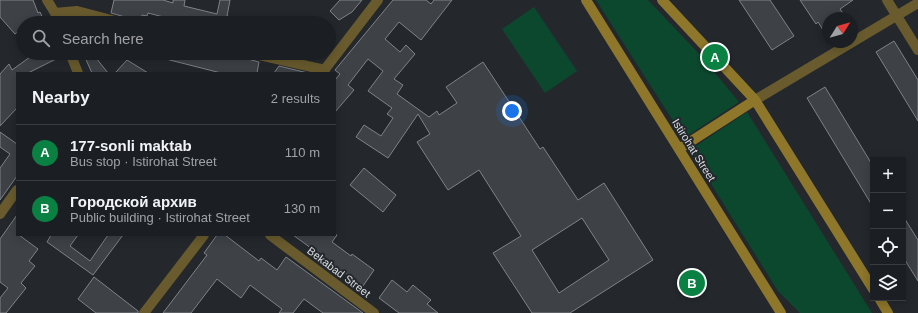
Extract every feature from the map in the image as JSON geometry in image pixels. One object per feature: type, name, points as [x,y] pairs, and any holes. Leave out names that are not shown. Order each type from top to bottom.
[{"type":"main road","name":"Istirohat Street","points":[[586,0],[781,313]]},
{"type":"main road","points":[[662,0],[754,100],[870,284]]},
{"type":"main road","points":[[679,149],[754,100]]},
{"type":"main road","points":[[881,301],[888,313]]},
{"type":"street","points":[[47,0],[56,16]]},
{"type":"street","points":[[336,55],[378,0]]},
{"type":"street","points":[[887,0],[918,50]]},
{"type":"street","points":[[754,100],[918,3]]},
{"type":"street","points":[[55,13],[77,11],[96,16]]},
{"type":"street","points":[[73,60],[78,72]]},
{"type":"street","points":[[279,60],[324,71],[332,60]]},
{"type":"street","points":[[0,214],[16,191]]},
{"type":"street","points":[[144,313],[203,236]]},
{"type":"street","name":"Bekabad Street","points":[[271,236],[374,313]]},
{"type":"green space","points":[[596,0],[648,0],[702,57],[739,102],[684,138]]},
{"type":"green space","points":[[534,7],[577,71],[545,93],[502,29]]},
{"type":"green space","points":[[747,112],[872,313],[800,313],[778,291],[690,150]]},
{"type":"building","points":[[0,0],[33,0],[38,13],[40,12],[42,16],[16,16],[15,34],[0,17]]},
{"type":"building","points":[[114,0],[163,0],[173,3],[173,0],[185,0],[184,6],[217,14],[220,0],[230,0],[227,16],[160,16],[148,13],[147,16],[122,16],[111,13]]},
{"type":"building","points":[[340,0],[362,0],[352,12],[339,20],[330,11]]},
{"type":"building","points":[[393,0],[426,0],[431,4],[434,0],[452,0],[421,40],[399,22],[385,39],[400,52],[406,45],[415,54],[394,79],[403,85],[397,94],[429,117],[437,111],[439,115],[457,103],[446,87],[483,62],[540,149],[543,147],[578,200],[604,183],[653,260],[570,313],[532,313],[493,253],[521,236],[479,170],[448,190],[417,142],[430,134],[418,114],[388,158],[356,137],[364,125],[381,136],[393,118],[387,114],[392,108],[368,91],[383,71],[368,59],[348,85],[354,90],[336,111],[336,79],[340,74],[335,70]],"holes":[[[582,218],[609,260],[559,293],[532,250]]]},
{"type":"building","points":[[739,0],[770,0],[794,36],[772,50]]},
{"type":"building","points":[[800,0],[853,0],[840,9],[842,12],[822,12],[822,28],[818,22],[816,24]]},
{"type":"building","points":[[894,41],[918,80],[918,121],[876,52]]},
{"type":"building","points":[[26,60],[54,60],[30,72],[16,72],[16,109],[0,126],[0,74],[9,64],[12,70]]},
{"type":"building","points":[[86,60],[98,60],[107,72],[92,72]]},
{"type":"building","points":[[127,60],[146,72],[116,72]]},
{"type":"building","points":[[170,60],[252,60],[259,62],[257,72],[217,72]]},
{"type":"building","points":[[279,66],[304,72],[275,72]]},
{"type":"building","points":[[825,87],[870,161],[870,202],[807,98]]},
{"type":"building","points":[[0,132],[16,143],[16,177],[0,200],[0,168],[10,154],[0,147]]},
{"type":"building","points":[[364,168],[396,195],[383,212],[350,185]]},
{"type":"building","points":[[16,216],[16,236],[20,236],[38,249],[29,261],[35,266],[21,283],[26,288],[6,313],[0,313],[0,298],[8,288],[0,282],[0,239]]},
{"type":"building","points":[[906,221],[918,240],[918,281],[906,262]]},
{"type":"building","points":[[337,235],[332,242],[374,270],[363,286],[294,236]]},
{"type":"building","points":[[50,236],[77,236],[70,246],[90,261],[107,236],[122,236],[93,275],[47,242]]},
{"type":"building","points":[[216,236],[226,236],[259,261],[261,258],[277,270],[286,257],[363,313],[323,313],[304,299],[293,313],[279,313],[282,309],[250,285],[241,298],[217,279],[191,313],[163,313],[207,255],[204,253]]},
{"type":"building","points":[[94,277],[138,311],[138,313],[96,313],[78,299]]},
{"type":"building","points":[[392,280],[407,292],[413,285],[431,300],[427,304],[438,313],[399,313],[379,298]]},
{"type":"place","name":"177-sonli maktab","points":[[715,57]]},
{"type":"place","name":"Городской архив","points":[[692,283]]}]
